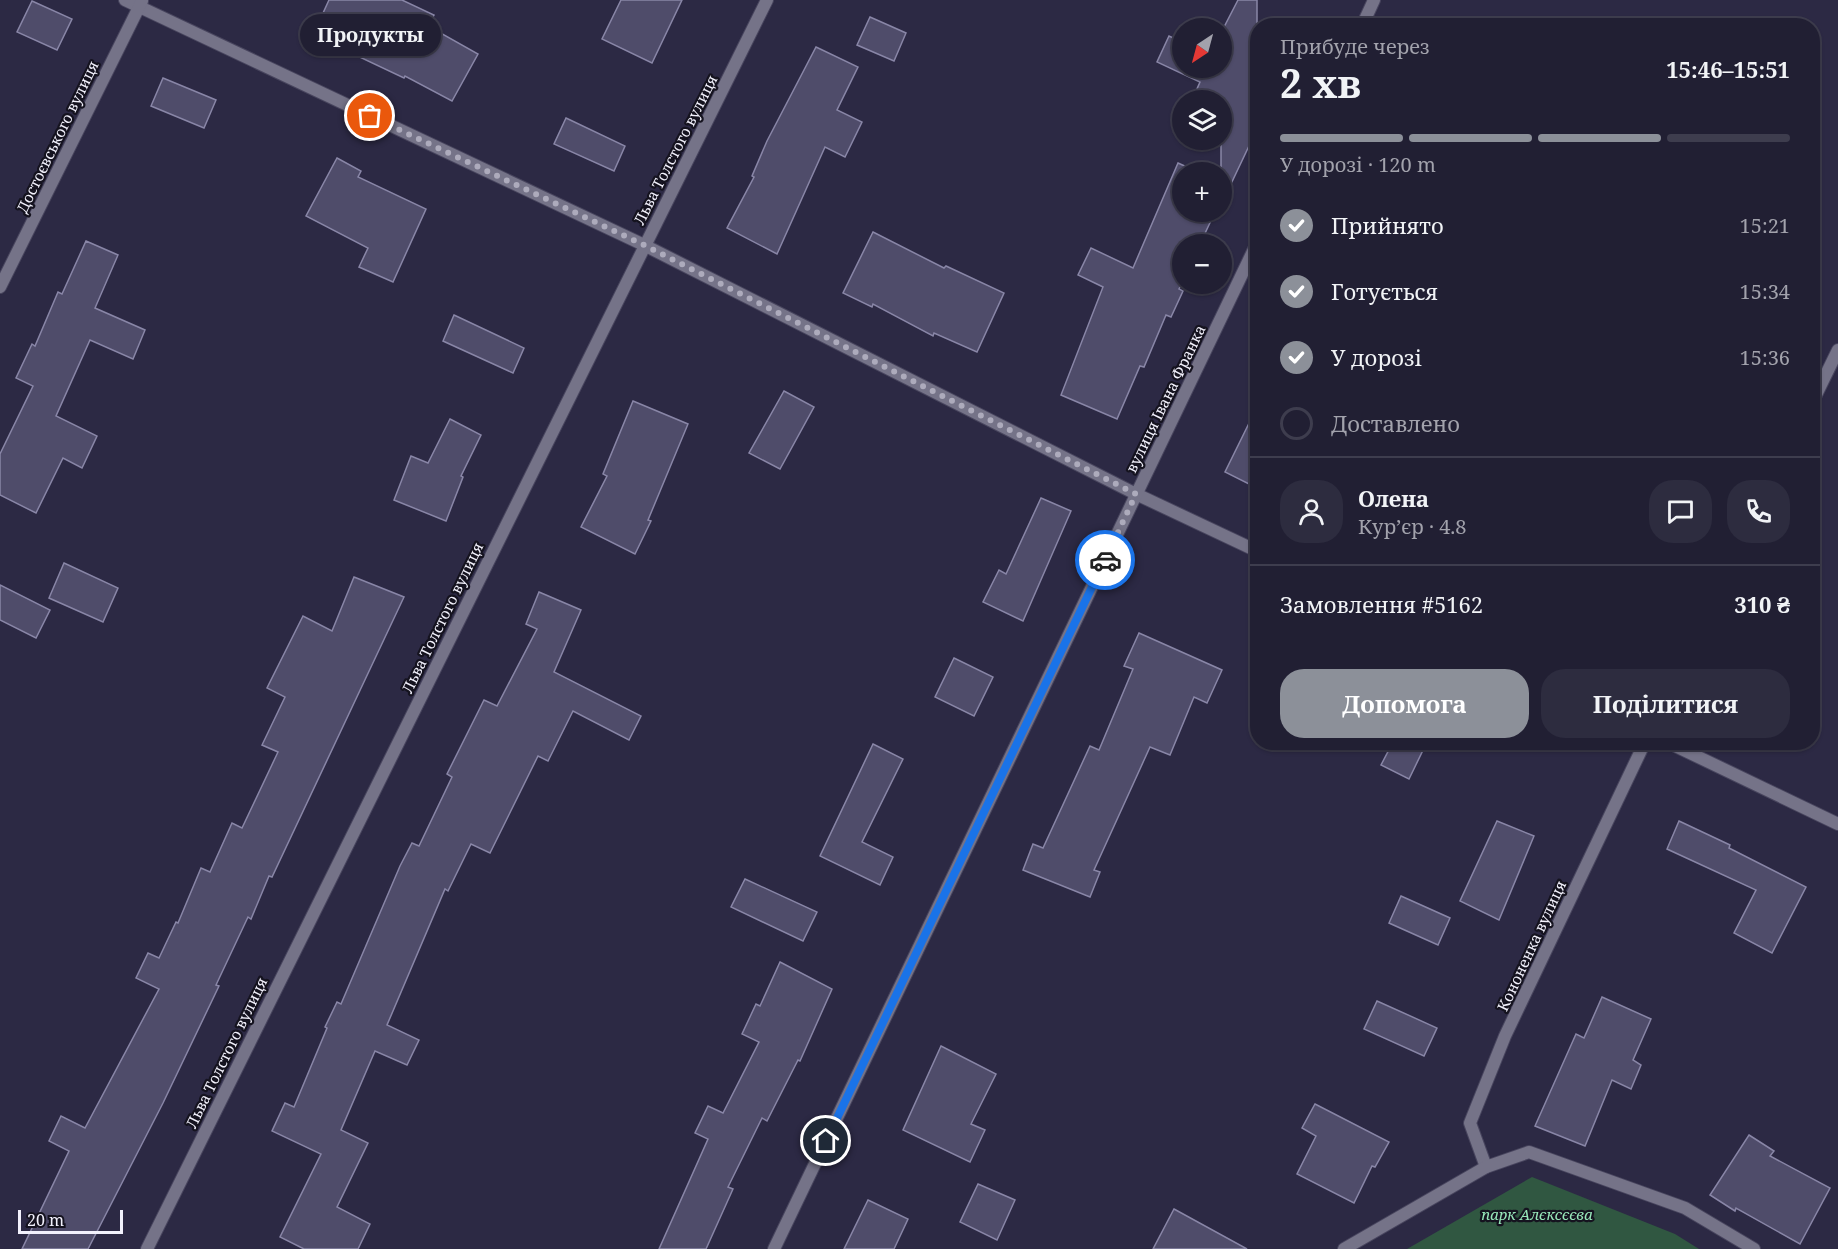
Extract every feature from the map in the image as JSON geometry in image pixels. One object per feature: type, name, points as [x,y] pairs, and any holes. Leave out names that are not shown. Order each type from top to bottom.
[{"type":"street","points":[[125,0],[140,3],[644,245],[1136,494],[1250,548]]},
{"type":"street","name":"Льва Толстого вулиця","points":[[147,1249],[767,0]]},
{"type":"street","points":[[1366,18],[1374,0]]},
{"type":"street","name":"Достоєвського вулиця","points":[[0,286],[140,3]]},
{"type":"street","name":"вулиця Івана Франка","points":[[774,1249],[1250,258]]},
{"type":"street","points":[[1820,387],[1838,350]]},
{"type":"street","name":"Кононенка вулиця","points":[[1486,1167],[1470,1123],[1505,1036],[1641,750]]},
{"type":"street","points":[[1684,750],[1838,824]]},
{"type":"street","points":[[1344,1249],[1486,1167],[1529,1152],[1685,1208],[1754,1249]]},
{"type":"green space","name":"парк Алєксєєва","points":[[1532,1177],[1675,1234],[1699,1249],[1407,1249]]},
{"type":"building","points":[[329,0],[402,0],[434,15],[428,26],[478,54],[452,101],[405,76],[404,78],[313,35]]},
{"type":"building","points":[[621,0],[682,0],[652,63],[602,39]]},
{"type":"building","points":[[1238,0],[1257,0],[1257,18],[1250,18],[1250,144],[1232,182],[1232,162],[1221,162],[1221,150],[1232,150],[1232,90],[1196,90],[1200,82],[1191,78],[1232,78],[1232,18],[1229,18]]},
{"type":"building","points":[[32,1],[72,19],[57,50],[17,32]]},
{"type":"building","points":[[870,17],[906,33],[894,61],[857,45]]},
{"type":"building","points":[[1169,36],[1172,37],[1172,69],[1157,62]]},
{"type":"building","points":[[816,47],[858,67],[837,110],[862,122],[845,157],[825,147],[777,254],[727,228],[754,177],[752,176],[767,141]]},
{"type":"building","points":[[163,78],[216,100],[204,128],[151,106]]},
{"type":"building","points":[[566,118],[625,146],[614,171],[554,144]]},
{"type":"building","points":[[337,158],[361,171],[358,177],[426,209],[393,282],[359,267],[368,248],[306,216]]},
{"type":"building","points":[[1172,177],[1172,222],[1210,222],[1205,234],[1172,234],[1172,294],[1182,294],[1171,317],[1166,315],[1144,367],[1140,366],[1117,419],[1061,395],[1103,287],[1078,275],[1091,248],[1133,268]]},
{"type":"building","points":[[873,232],[944,268],[946,266],[1004,293],[977,352],[934,333],[933,336],[873,304],[872,307],[843,293]]},
{"type":"building","points":[[86,241],[118,255],[95,308],[145,330],[133,359],[90,340],[56,416],[97,436],[82,468],[63,458],[36,513],[0,495],[0,454],[33,386],[16,378],[32,344],[35,346],[58,292],[62,294]]},
{"type":"building","points":[[454,315],[524,348],[513,373],[443,341]]},
{"type":"building","points":[[784,391],[814,407],[780,469],[749,453]]},
{"type":"building","points":[[633,401],[688,424],[648,520],[651,521],[635,554],[581,527],[607,476],[603,474]]},
{"type":"building","points":[[450,419],[481,435],[461,476],[463,477],[446,521],[394,500],[411,456],[428,463]]},
{"type":"building","points":[[1250,421],[1250,484],[1225,472]]},
{"type":"building","points":[[1041,498],[1071,511],[1023,621],[983,602],[999,570],[1006,574]]},
{"type":"building","points":[[64,563],[118,588],[103,622],[49,598]]},
{"type":"building","points":[[354,577],[404,597],[272,877],[269,876],[251,919],[248,917],[216,985],[219,986],[163,1103],[88,1249],[22,1249],[69,1151],[49,1141],[61,1116],[85,1128],[159,989],[136,978],[148,953],[159,958],[176,922],[178,923],[201,868],[210,872],[232,823],[242,828],[278,752],[262,745],[285,697],[267,688],[303,616],[332,631]]},
{"type":"building","points":[[0,585],[50,610],[36,638],[0,620]]},
{"type":"building","points":[[539,592],[581,610],[554,672],[641,716],[629,740],[573,711],[548,761],[538,756],[490,853],[471,844],[448,891],[445,889],[387,1025],[419,1040],[407,1065],[375,1051],[341,1130],[368,1143],[337,1207],[370,1224],[358,1249],[304,1249],[280,1237],[321,1154],[272,1131],[285,1103],[294,1107],[327,1028],[325,1027],[337,1002],[341,1004],[400,866],[412,843],[419,846],[452,777],[447,774],[484,700],[497,706],[537,629],[526,624]]},
{"type":"building","points":[[1139,633],[1222,670],[1207,703],[1194,697],[1170,755],[1150,747],[1094,870],[1100,872],[1090,897],[1023,870],[1033,844],[1043,848],[1090,746],[1099,750],[1133,669],[1124,666]]},
{"type":"building","points":[[954,658],[993,677],[974,716],[935,697]]},
{"type":"building","points":[[873,744],[903,759],[862,842],[893,857],[880,885],[820,856]]},
{"type":"building","points":[[1389,750],[1423,750],[1409,779],[1381,765]]},
{"type":"building","points":[[1497,821],[1534,836],[1499,920],[1460,901]]},
{"type":"building","points":[[1679,821],[1730,845],[1729,848],[1806,887],[1772,953],[1734,933],[1756,890],[1667,849]]},
{"type":"building","points":[[745,879],[817,912],[803,941],[731,907]]},
{"type":"building","points":[[1401,896],[1450,918],[1438,945],[1389,923]]},
{"type":"building","points":[[780,962],[832,989],[800,1061],[798,1060],[767,1121],[762,1118],[728,1187],[733,1189],[706,1249],[659,1249],[708,1139],[695,1133],[708,1106],[723,1113],[759,1042],[742,1034],[756,1004],[760,1006]]},
{"type":"building","points":[[1602,997],[1651,1019],[1633,1060],[1641,1065],[1631,1089],[1612,1080],[1585,1146],[1535,1126],[1576,1034],[1584,1038]]},
{"type":"building","points":[[1377,1001],[1437,1028],[1424,1056],[1364,1029]]},
{"type":"building","points":[[941,1046],[996,1074],[971,1124],[985,1130],[970,1162],[903,1130]]},
{"type":"building","points":[[1315,1104],[1389,1142],[1375,1167],[1372,1166],[1354,1203],[1297,1174],[1316,1136],[1302,1128]]},
{"type":"building","points":[[1749,1135],[1774,1151],[1770,1156],[1830,1188],[1800,1244],[1736,1208],[1735,1211],[1710,1195]]},
{"type":"building","points":[[978,1184],[1015,1200],[997,1240],[960,1222]]},
{"type":"building","points":[[868,1200],[908,1219],[894,1249],[844,1249]]},
{"type":"building","points":[[1174,1209],[1247,1249],[1153,1249]]},
{"type":"way so far","points":[[370,116],[644,245],[1136,494],[1105,560]]},
{"type":"place","name":"Продукты","points":[[370,116]]},
{"type":"route","points":[[826,1141],[1105,560]]}]
